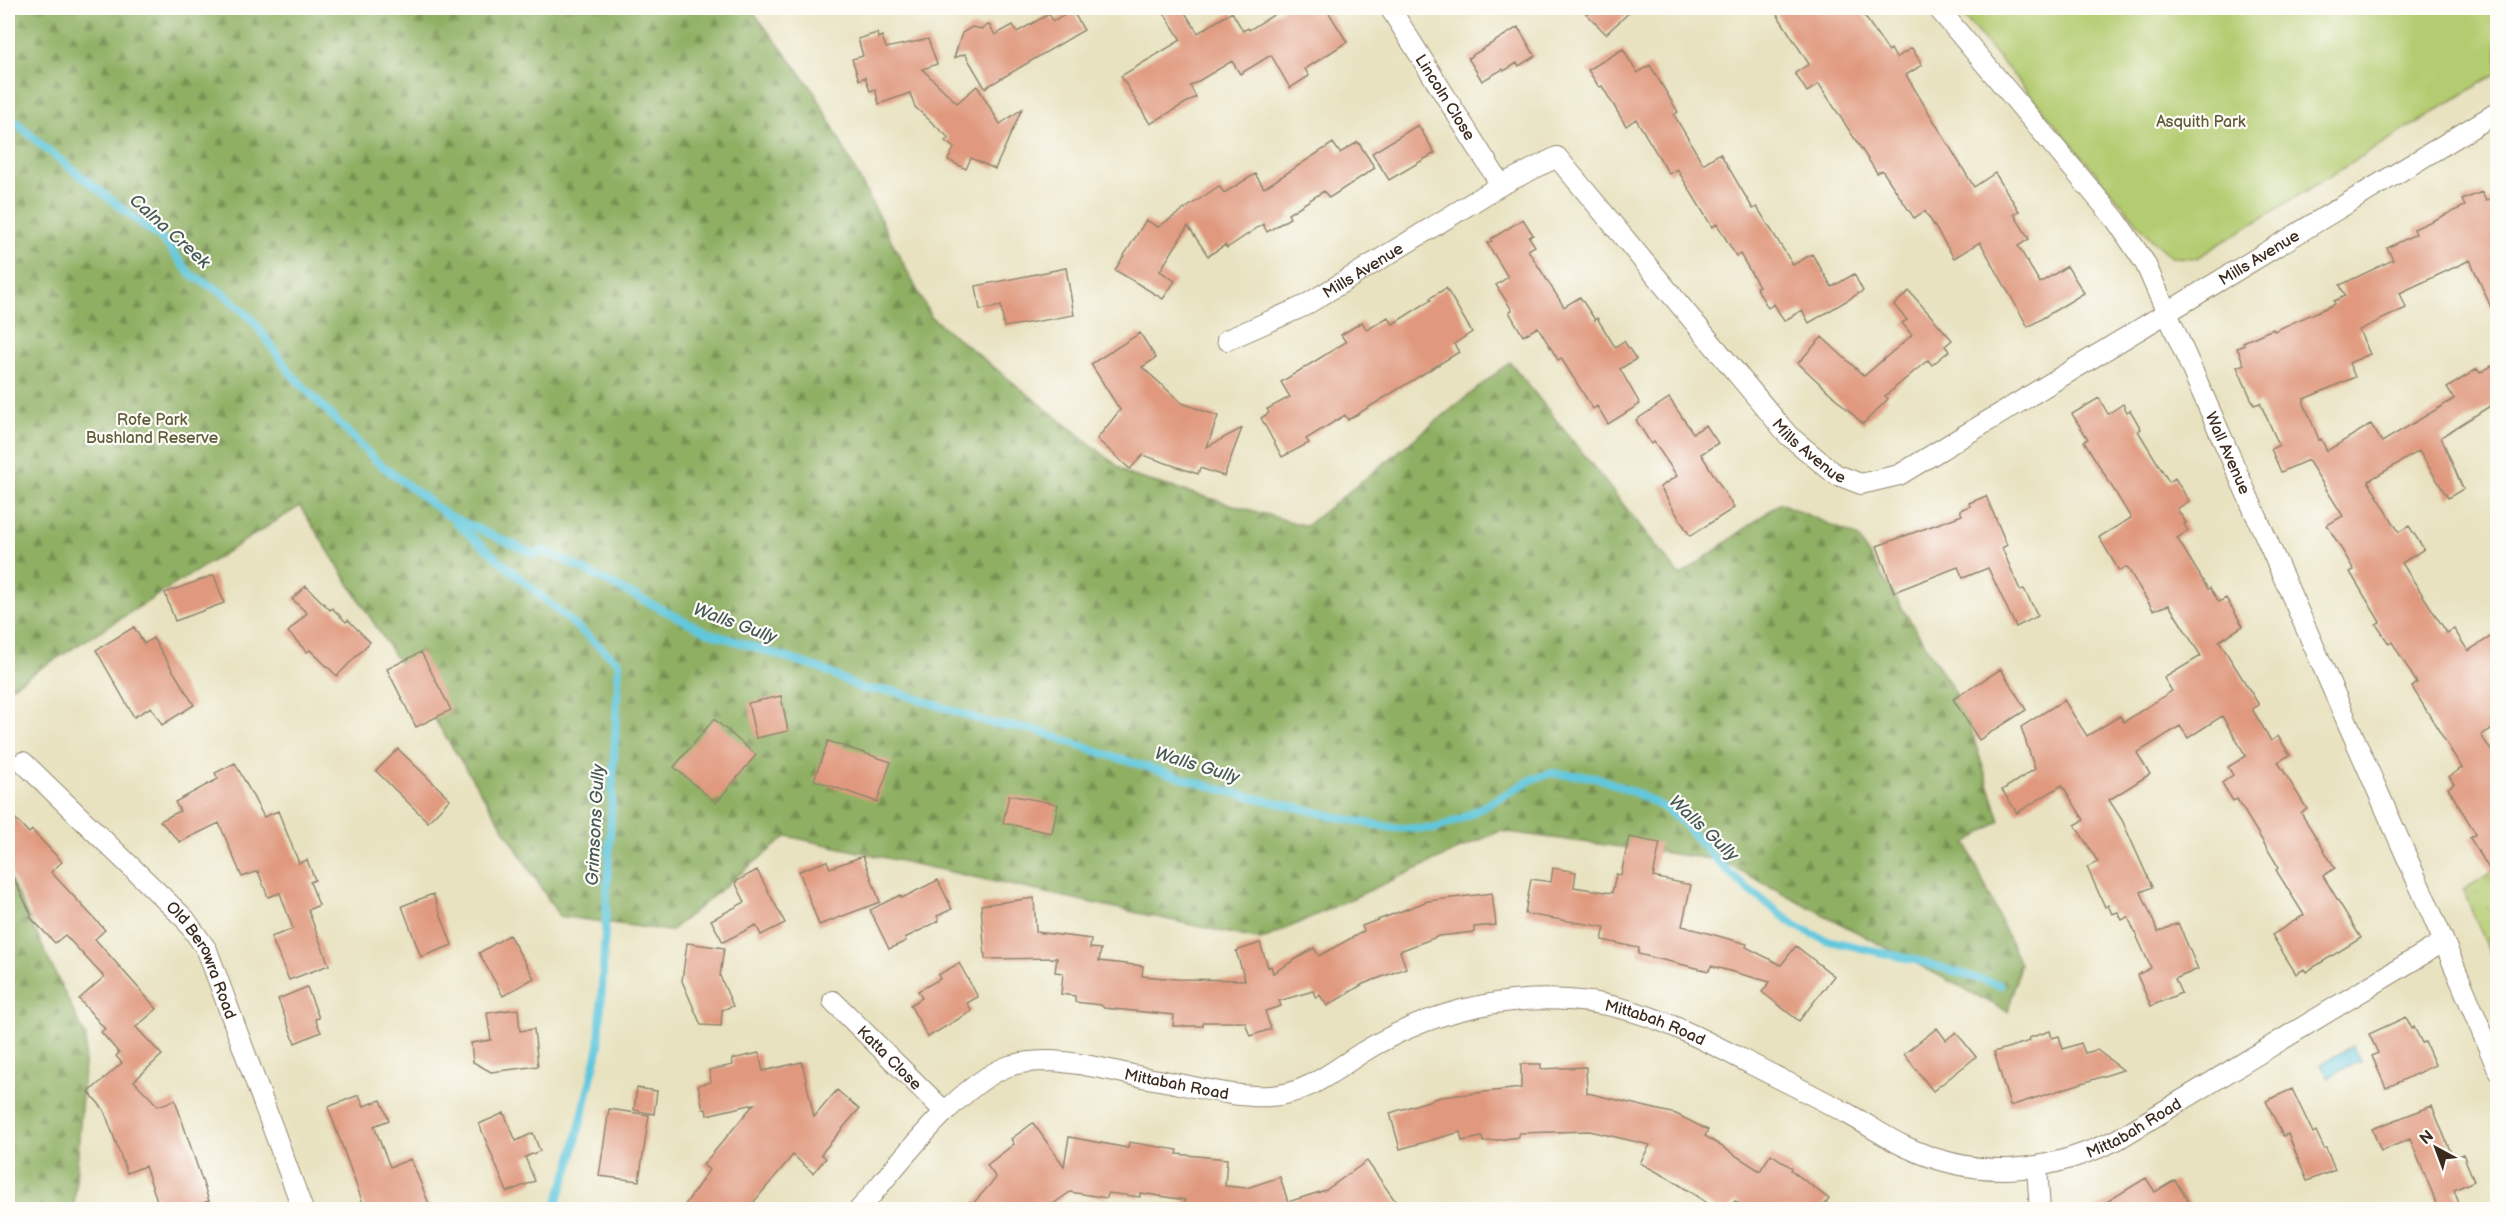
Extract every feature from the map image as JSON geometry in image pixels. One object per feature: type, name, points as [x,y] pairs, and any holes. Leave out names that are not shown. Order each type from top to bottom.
[{"type":"street","name":"Lincoln Close","points":[[1390,8],[1501,185]]},
{"type":"street","name":"Wall Avenue","points":[[1938,8],[2116,220],[2145,263],[2498,1070]]},
{"type":"street","name":"Mills Avenue","points":[[1227,340],[1304,306],[1501,185],[1557,158],[1788,435],[1834,474],[1861,484],[1899,476],[2498,112]]},
{"type":"street","name":"Old Berowra Road","points":[[23,762],[185,920],[207,950],[303,1209]]},
{"type":"street","name":"Mittabah Road","points":[[859,1209],[945,1112],[981,1081],[1007,1066],[1051,1061],[1229,1092],[1268,1096],[1307,1088],[1364,1051],[1407,1028],[1435,1017],[1486,1004],[1568,999],[1647,1014],[1676,1026],[1850,1115],[1904,1146],[1944,1162],[1975,1168],[2010,1170],[2037,1168],[2092,1151],[2118,1139],[2443,942]]},
{"type":"street","name":"Katta Close","points":[[833,1001],[945,1112]]},
{"type":"street","points":[[2037,1168],[2040,1209]]},
{"type":"green space","name":"Rofe Park Bushland Reserve","points":[[8,8],[750,8],[814,91],[931,317],[1129,475],[1306,526],[1510,362],[1680,576],[1780,503],[1857,536],[1963,705],[2000,821],[1966,843],[2020,964],[2008,1012],[1720,860],[1500,831],[1261,940],[787,836],[670,931],[559,916],[300,506],[8,689]]},
{"type":"green space","name":"Asquith Park","points":[[1957,8],[2497,8],[2497,73],[2197,258],[2171,257],[2152,240]]},
{"type":"green space","points":[[2497,869],[2497,953],[2492,957],[2463,890]]},
{"type":"green space","points":[[8,874],[86,1038],[74,1209],[8,1209]]},
{"type":"water","points":[[2352,1046],[2361,1062],[2354,1063],[2328,1078],[2321,1064]]},
{"type":"building","points":[[1161,8],[1182,8],[1198,33],[1232,12],[1243,31],[1248,28],[1249,30],[1285,8],[1326,8],[1347,42],[1305,69],[1309,76],[1290,88],[1271,55],[1240,74],[1232,61],[1190,86],[1196,97],[1150,124],[1121,76],[1181,40]]},
{"type":"building","points":[[1581,8],[1634,8],[1606,34]]},
{"type":"building","points":[[1773,8],[1859,8],[1896,58],[1912,48],[1922,65],[1906,75],[1974,187],[1995,173],[2019,211],[2014,214],[2029,239],[2018,246],[2040,283],[2067,266],[2084,293],[2028,327],[1980,242],[1954,258],[1925,211],[1914,218],[1882,170],[1877,173],[1819,84],[1807,92],[1795,73],[1809,64]]},
{"type":"building","points":[[1072,10],[1084,30],[985,88],[965,54],[954,58],[962,33],[972,27],[982,29],[989,24],[995,35],[1013,25],[1017,32],[1049,14],[1053,21]]},
{"type":"building","points":[[1518,27],[1535,56],[1519,66],[1517,63],[1482,81],[1468,58]]},
{"type":"building","points":[[877,33],[878,38],[882,36],[886,48],[928,39],[937,64],[922,69],[957,103],[977,86],[1000,124],[1022,109],[995,169],[971,158],[966,169],[948,160],[954,148],[945,141],[949,138],[915,107],[910,93],[879,104],[875,89],[870,91],[865,77],[859,80],[852,59],[863,56],[858,39]]},
{"type":"building","points":[[1623,49],[1637,73],[1650,65],[1678,112],[1674,115],[1703,164],[1720,153],[1753,209],[1757,207],[1793,265],[1812,254],[1832,287],[1854,274],[1863,291],[1809,323],[1802,310],[1784,321],[1774,304],[1768,308],[1756,287],[1759,286],[1740,254],[1736,256],[1717,224],[1712,227],[1677,169],[1669,174],[1636,119],[1626,126],[1602,86],[1599,87],[1588,70]]},
{"type":"building","points":[[1418,125],[1435,153],[1389,180],[1372,153]]},
{"type":"building","points":[[1358,142],[1375,168],[1329,198],[1324,191],[1288,214],[1290,218],[1267,232],[1263,224],[1227,248],[1225,245],[1208,256],[1188,226],[1160,271],[1175,281],[1163,299],[1115,270],[1146,220],[1158,227],[1219,186],[1224,193],[1255,174],[1264,188],[1333,143],[1340,153]]},
{"type":"building","points":[[2482,192],[2486,201],[2498,196],[2498,323],[2470,260],[2400,293],[2406,308],[2359,330],[2370,354],[2349,363],[2355,377],[2304,399],[2304,403],[2319,440],[2321,439],[2327,451],[2371,424],[2382,442],[2454,399],[2447,388],[2477,369],[2480,373],[2498,362],[2498,401],[2441,437],[2463,489],[2448,498],[2419,451],[2368,481],[2399,532],[2409,526],[2424,549],[2402,563],[2447,633],[2454,629],[2468,651],[2498,632],[2498,725],[2481,735],[2498,761],[2498,883],[2470,838],[2476,834],[2448,788],[2454,784],[2449,776],[2462,768],[2412,687],[2417,683],[2392,642],[2389,644],[2376,624],[2380,622],[2350,572],[2354,570],[2327,525],[2343,516],[2308,460],[2281,472],[2271,449],[2279,445],[2260,403],[2254,405],[2237,367],[2244,364],[2237,348],[2244,345],[2243,342],[2335,304],[2334,301],[2345,296],[2340,285],[2393,260],[2387,248],[2416,234],[2414,229],[2465,206],[2462,200]]},
{"type":"building","points":[[1523,219],[1533,235],[1529,237],[1535,246],[1528,250],[1564,307],[1580,297],[1595,320],[1597,318],[1615,347],[1624,341],[1636,359],[1620,369],[1640,404],[1608,424],[1597,406],[1593,409],[1561,358],[1558,360],[1538,327],[1523,336],[1509,312],[1512,310],[1496,285],[1508,277],[1487,243]]},
{"type":"building","points":[[1066,268],[1074,315],[1004,327],[1001,306],[980,310],[976,286]]},
{"type":"building","points":[[1446,288],[1472,332],[1454,344],[1459,352],[1348,420],[1345,415],[1306,439],[1309,443],[1282,457],[1261,418],[1269,413],[1267,409],[1290,397],[1281,382],[1346,342],[1341,335],[1362,322],[1367,330],[1388,317],[1393,324]]},
{"type":"building","points":[[1909,291],[1952,340],[1945,346],[1949,351],[1932,365],[1928,360],[1885,396],[1888,399],[1863,424],[1798,363],[1822,337],[1864,376],[1912,335],[1902,323],[1907,320],[1894,305]]},
{"type":"building","points":[[1140,333],[1156,358],[1142,367],[1182,403],[1218,416],[1207,447],[1242,428],[1224,476],[1200,468],[1198,474],[1143,455],[1130,469],[1097,439],[1120,410],[1091,364]]},
{"type":"building","points":[[1669,398],[1693,433],[1706,425],[1718,443],[1701,454],[1734,508],[1690,536],[1660,487],[1677,476],[1654,442],[1651,444],[1636,420]]},
{"type":"building","points":[[2099,398],[2108,414],[2123,404],[2127,412],[2130,410],[2141,429],[2138,431],[2169,482],[2175,478],[2189,501],[2177,509],[2188,531],[2177,538],[2208,589],[2210,588],[2219,602],[2226,598],[2243,626],[2219,641],[2259,705],[2252,709],[2271,741],[2278,736],[2290,755],[2278,762],[2307,809],[2301,813],[2335,868],[2323,876],[2361,938],[2306,972],[2304,969],[2296,974],[2272,935],[2304,915],[2276,870],[2279,868],[2237,799],[2233,801],[2222,783],[2233,775],[2228,767],[2246,756],[2222,716],[2188,738],[2180,726],[2137,753],[2150,774],[2109,800],[2122,820],[2152,887],[2141,892],[2158,932],[2178,923],[2198,969],[2175,979],[2181,993],[2151,1006],[2137,975],[2151,968],[2128,917],[2122,920],[2118,912],[2112,914],[2108,905],[2105,907],[2087,867],[2098,862],[2075,825],[2084,820],[2062,785],[2017,813],[2002,790],[2035,769],[2021,727],[2064,700],[2087,736],[2120,716],[2124,722],[2172,691],[2164,678],[2201,656],[2169,605],[2153,610],[2127,567],[2119,571],[2099,537],[2131,518],[2084,441],[2088,439],[2072,414]]},
{"type":"building","points":[[1986,496],[2007,545],[2002,548],[2020,590],[2024,589],[2038,616],[2016,627],[1988,568],[1963,578],[1958,567],[1894,592],[1877,546],[1962,515],[1960,510],[1970,506],[1969,503]]},
{"type":"building","points":[[214,575],[224,603],[175,621],[165,593]]},
{"type":"building","points":[[306,586],[330,610],[332,608],[346,622],[348,620],[370,642],[337,676],[310,650],[307,652],[288,632],[307,613],[292,599]]},
{"type":"building","points":[[134,627],[144,644],[153,638],[194,705],[162,725],[151,707],[134,717],[96,650]]},
{"type":"building","points":[[421,652],[451,710],[416,727],[387,669]]},
{"type":"building","points":[[2001,669],[2026,710],[1979,740],[1953,699]]},
{"type":"building","points":[[781,696],[788,731],[756,738],[748,703]]},
{"type":"building","points":[[714,719],[756,755],[716,803],[674,767]]},
{"type":"building","points":[[828,741],[891,762],[877,802],[814,780]]},
{"type":"building","points":[[398,749],[450,799],[428,822],[376,771]]},
{"type":"building","points":[[235,763],[264,817],[278,811],[299,863],[307,860],[315,880],[310,882],[319,905],[308,910],[329,965],[289,980],[271,937],[293,929],[280,893],[268,897],[258,871],[242,877],[219,823],[180,842],[160,821],[180,811],[175,802],[218,779],[215,773]]},
{"type":"building","points":[[1009,795],[1058,804],[1052,833],[1003,823]]},
{"type":"building","points":[[8,811],[29,833],[32,830],[62,862],[51,872],[105,930],[95,939],[157,1009],[136,1027],[162,1055],[134,1081],[158,1106],[175,1100],[209,1201],[185,1209],[160,1209],[145,1166],[127,1173],[104,1110],[89,1092],[122,1063],[116,1056],[119,1053],[101,1032],[105,1029],[79,999],[104,977],[65,935],[55,943],[30,917],[31,914],[8,867]]},
{"type":"building","points":[[1629,837],[1660,843],[1653,877],[1691,885],[1682,926],[1747,944],[1746,947],[1781,965],[1796,946],[1834,976],[1799,1021],[1762,992],[1770,982],[1711,966],[1709,971],[1638,954],[1639,948],[1602,940],[1605,927],[1525,914],[1531,879],[1551,882],[1553,868],[1576,872],[1574,887],[1612,893],[1616,874],[1621,875]]},
{"type":"building","points":[[863,856],[880,902],[819,925],[799,871],[827,861],[830,868]]},
{"type":"building","points":[[757,870],[785,923],[761,935],[756,925],[723,942],[711,920],[745,902],[735,882]]},
{"type":"building","points":[[938,880],[952,909],[937,916],[939,921],[889,949],[870,910],[900,895],[902,898]]},
{"type":"building","points":[[1492,893],[1496,925],[1474,927],[1474,932],[1439,936],[1400,951],[1406,968],[1363,984],[1327,1006],[1320,995],[1316,998],[1313,991],[1279,1001],[1281,1006],[1265,1011],[1271,1029],[1250,1036],[1245,1022],[1203,1022],[1203,1026],[1173,1026],[1174,1015],[1104,1008],[1101,1005],[1075,1002],[1075,996],[1061,994],[1063,973],[1055,972],[1057,958],[985,959],[981,905],[1034,898],[1036,932],[1091,939],[1090,948],[1101,949],[1099,961],[1143,966],[1142,976],[1245,980],[1236,951],[1260,943],[1268,967],[1271,966],[1273,973],[1314,948],[1319,956],[1364,931],[1362,926],[1428,901]]},
{"type":"building","points":[[433,894],[452,945],[421,957],[402,906]]},
{"type":"building","points":[[509,935],[534,978],[503,996],[479,953]]},
{"type":"building","points":[[687,943],[724,948],[720,976],[733,1006],[722,1010],[721,1026],[701,1025],[682,981]]},
{"type":"building","points":[[959,963],[978,997],[967,1003],[972,1011],[928,1037],[910,1005],[922,998],[918,991],[940,979],[938,975]]},
{"type":"building","points":[[307,987],[319,1018],[315,1019],[321,1032],[295,1043],[278,999]]},
{"type":"building","points":[[518,1009],[520,1031],[534,1029],[538,1066],[491,1072],[473,1062],[471,1043],[491,1040],[487,1013]]},
{"type":"building","points":[[2406,1017],[2422,1043],[2425,1042],[2435,1065],[2386,1088],[2372,1056],[2378,1053],[2369,1034]]},
{"type":"building","points":[[1937,1028],[1946,1040],[1956,1032],[1976,1057],[1933,1091],[1904,1054]]},
{"type":"building","points":[[2050,1031],[2052,1038],[2059,1036],[2063,1049],[2081,1043],[2085,1053],[2097,1050],[2123,1070],[2010,1106],[1994,1052],[2030,1041],[2029,1038]]},
{"type":"building","points":[[759,1053],[763,1071],[802,1062],[814,1117],[837,1090],[859,1109],[821,1154],[826,1158],[813,1173],[793,1155],[748,1209],[682,1209],[709,1170],[703,1165],[754,1104],[707,1115],[706,1109],[703,1109],[698,1085],[711,1082],[709,1070],[733,1065],[732,1059]]},
{"type":"building","points":[[1521,1064],[1541,1064],[1541,1069],[1586,1067],[1587,1093],[1676,1114],[1708,1130],[1705,1136],[1760,1171],[1771,1154],[1792,1168],[1791,1170],[1829,1199],[1821,1209],[1748,1209],[1735,1201],[1729,1209],[1716,1209],[1672,1180],[1640,1163],[1650,1145],[1590,1131],[1519,1133],[1519,1137],[1483,1142],[1482,1137],[1462,1141],[1460,1132],[1400,1149],[1390,1113],[1441,1097],[1521,1088]]},
{"type":"building","points":[[637,1088],[657,1091],[654,1114],[634,1110]]},
{"type":"building","points":[[2292,1089],[2313,1133],[2316,1131],[2326,1148],[2335,1170],[2307,1181],[2288,1134],[2283,1136],[2266,1101]]},
{"type":"building","points":[[359,1095],[364,1106],[381,1100],[389,1120],[374,1126],[390,1167],[411,1159],[431,1209],[365,1209],[328,1107]]},
{"type":"building","points":[[2432,1106],[2453,1158],[2463,1154],[2474,1181],[2454,1190],[2461,1209],[2439,1209],[2410,1139],[2381,1151],[2372,1129]]},
{"type":"building","points":[[609,1109],[649,1115],[639,1181],[599,1176]]},
{"type":"building","points":[[504,1113],[516,1141],[533,1133],[540,1151],[525,1157],[535,1181],[507,1192],[479,1124]]},
{"type":"building","points":[[1033,1123],[1064,1166],[1069,1137],[1128,1148],[1129,1142],[1178,1150],[1177,1154],[1227,1159],[1225,1186],[1247,1188],[1280,1177],[1288,1202],[1326,1190],[1367,1161],[1401,1209],[1184,1209],[1185,1200],[1140,1193],[1140,1197],[1108,1193],[1107,1198],[1070,1192],[1046,1209],[968,1209],[996,1178],[987,1165],[1014,1144],[1011,1139]]},
{"type":"building","points":[[2146,1178],[2155,1192],[2175,1180],[2193,1209],[2095,1209]]},
{"type":"waterway","name":"Calna Creek","points":[[8,115],[45,148],[165,242],[190,274],[223,293],[252,319],[292,375],[374,459]]},
{"type":"waterway","name":"Walls Gully","points":[[376,461],[447,515],[534,554],[546,551],[707,632],[822,669],[862,689],[894,691],[990,723],[1036,730],[1222,790],[1350,820],[1394,828],[1434,829],[1463,818],[1533,779],[1551,773],[1596,777],[1663,807],[1682,822],[1720,864],[1743,885],[1796,926],[1826,940],[1919,961],[2000,985]]},
{"type":"waterway","name":"Grimsons Gully","points":[[455,522],[619,663],[599,1046],[570,1166],[554,1210]]}]
